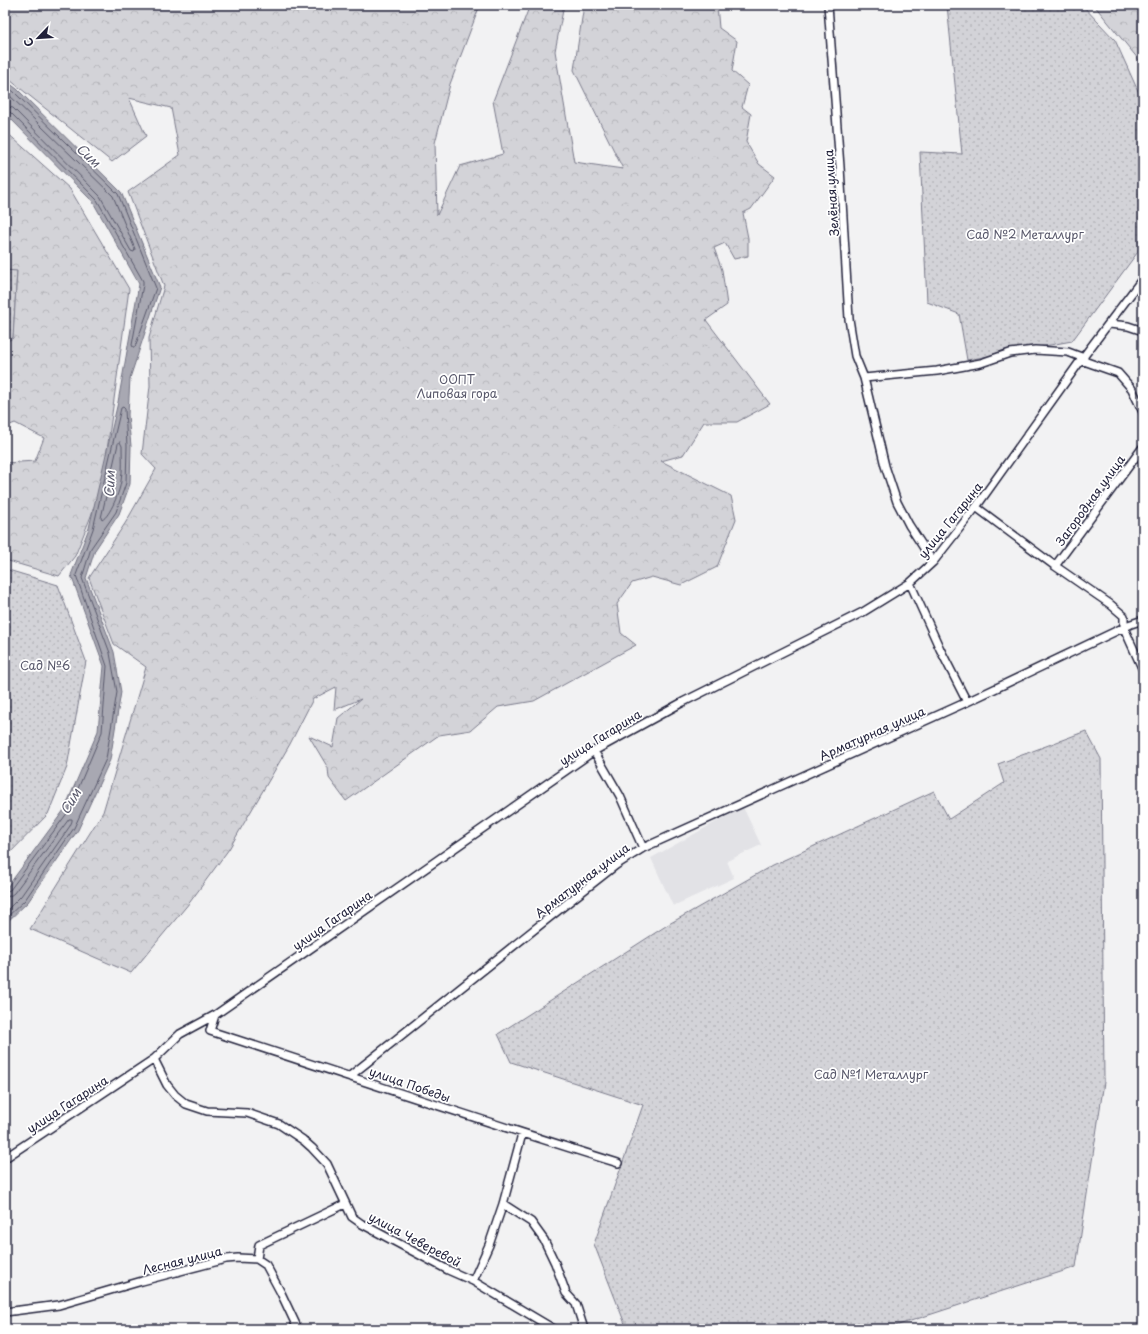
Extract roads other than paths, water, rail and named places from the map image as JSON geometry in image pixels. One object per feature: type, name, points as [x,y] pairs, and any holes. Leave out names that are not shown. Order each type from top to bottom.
[{"type":"street","name":"Зелёная улица","points":[[828,5],[850,319],[855,356],[864,378],[885,466],[897,502],[909,525],[933,562]]},
{"type":"street","name":"улица Гагарина","points":[[5,1158],[154,1059],[180,1034],[215,1015],[594,751],[683,702],[864,612],[910,583],[933,562],[976,507],[1143,278]]},
{"type":"street","points":[[1109,324],[1128,326],[1143,331]]},
{"type":"street","points":[[864,378],[937,371],[981,363],[1010,353],[1035,350],[1068,352],[1118,373],[1132,389],[1143,412]]},
{"type":"street","name":"Загородная улица","points":[[1055,566],[1143,447]]},
{"type":"street","points":[[976,507],[1055,566],[1110,604],[1124,616],[1124,628],[1143,670]]},
{"type":"street","points":[[910,583],[967,702]]},
{"type":"street","name":"Арматурная улица","points":[[350,1076],[616,865],[643,848],[967,702],[1143,620]]},
{"type":"street","points":[[594,751],[620,796],[643,848]]},
{"type":"street","name":"улица Победы","points":[[215,1015],[210,1032],[350,1076],[522,1134],[618,1163]]},
{"type":"street","name":"улица Чеверевой","points":[[154,1059],[167,1085],[175,1095],[186,1104],[207,1111],[248,1113],[279,1124],[303,1140],[327,1164],[352,1217],[362,1224],[448,1270],[473,1281],[554,1329]]},
{"type":"street","points":[[473,1281],[489,1245],[504,1204],[522,1134]]},
{"type":"street","points":[[298,1329],[266,1265],[257,1259],[259,1245],[345,1204]]},
{"type":"street","points":[[504,1204],[531,1222],[544,1240],[555,1263],[566,1293],[576,1304],[584,1329]]},
{"type":"street","name":"Лесная улица","points":[[5,1312],[58,1305],[142,1281],[226,1260],[238,1258],[257,1259]]},
{"type":"water","name":"Сим","points":[[5,80],[17,89],[121,192],[160,287],[130,378],[128,415],[131,446],[130,484],[119,514],[95,550],[86,578],[114,652],[121,692],[110,760],[78,830],[28,902],[5,924],[5,890],[64,810],[98,731],[104,666],[71,575],[89,528],[118,402],[139,284],[93,202],[5,113]]},
{"type":"park label","name":"Сад №2 Металлург","points":[[1025,234]]},
{"type":"park label","name":"ООПТ Липовая гора","points":[[457,386]]},
{"type":"park label","name":"Сад №6","points":[[45,665]]},
{"type":"park label","name":"Сад №1 Металлург","points":[[871,1074]]}]
